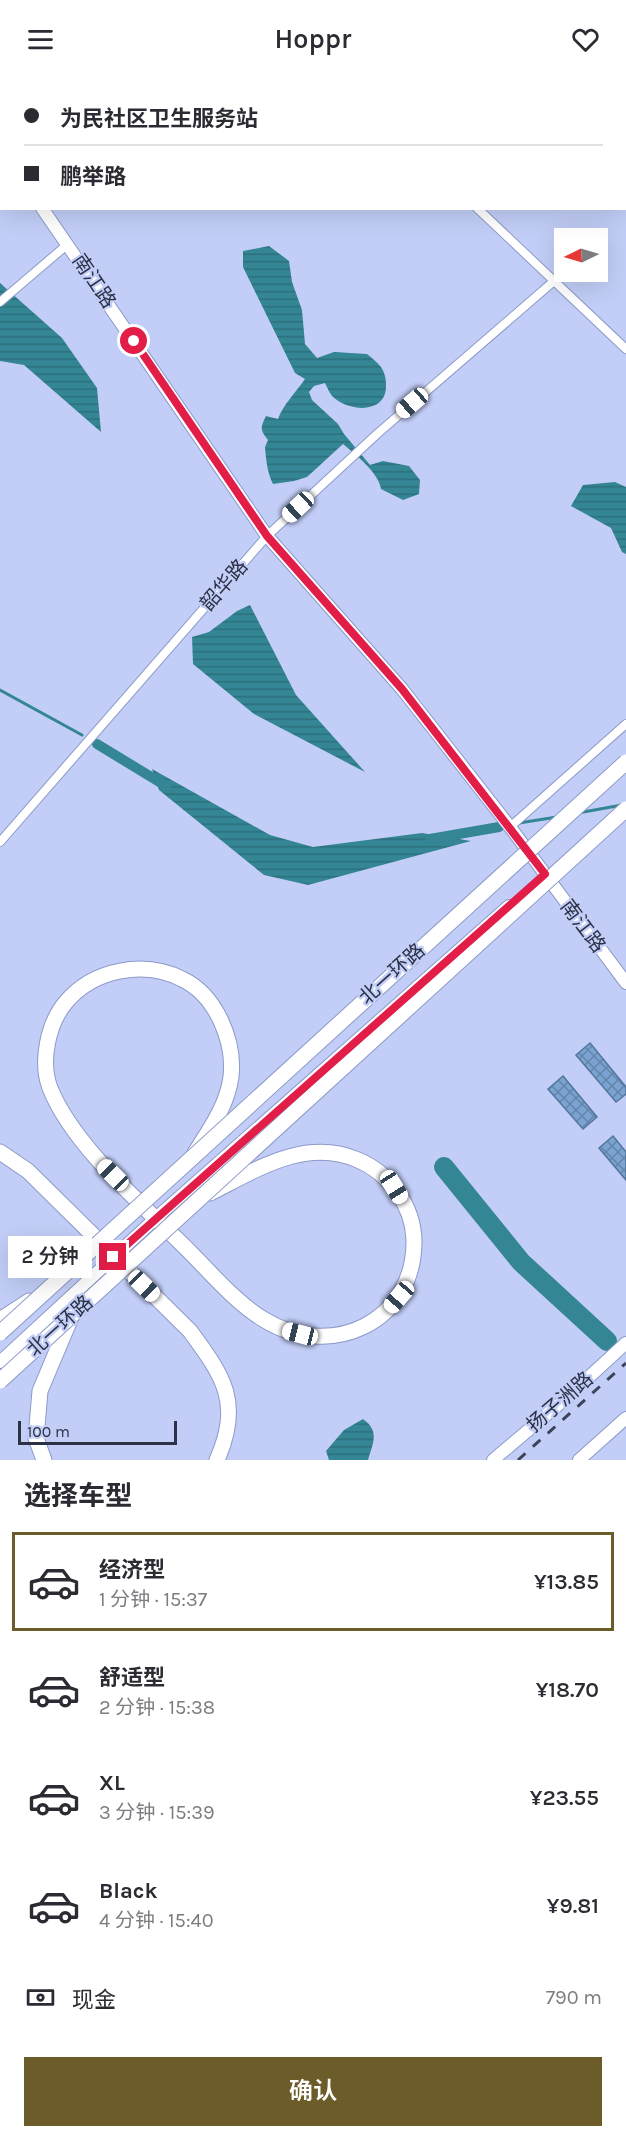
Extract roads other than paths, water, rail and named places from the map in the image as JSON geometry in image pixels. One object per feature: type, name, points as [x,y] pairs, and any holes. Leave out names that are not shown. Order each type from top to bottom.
[{"type":"highway","name":"北一环路","points":[[0,1333],[626,762]]},
{"type":"highway","name":"北一环路","points":[[0,1381],[626,809]]},
{"type":"highway","points":[[192,1157],[223,1109],[231,1076],[230,1048],[222,1023],[212,1006],[184,980],[153,970],[133,968],[107,974],[83,986],[65,1003],[52,1028],[46,1055],[49,1085],[62,1113],[99,1160],[232,1294],[263,1319],[288,1330],[312,1336],[342,1335],[362,1328],[382,1317],[399,1297],[410,1272],[414,1253],[414,1230],[405,1205],[394,1187],[379,1171],[358,1160],[319,1150],[296,1154],[263,1166],[202,1197]]},
{"type":"highway","points":[[0,1152],[28,1171],[190,1331],[211,1359],[227,1391],[229,1420],[217,1460]]},
{"type":"highway","points":[[0,1320],[46,1290]]},
{"type":"highway","points":[[44,1460],[36,1438],[40,1392],[72,1315]]},
{"type":"main road","name":"南江路","points":[[43,210],[267,536],[402,689],[510,827],[626,982]]},
{"type":"main road","points":[[0,1362],[156,1218],[545,874]]},
{"type":"main road","name":"扬子洲路","points":[[493,1460],[564,1400],[626,1343]]},
{"type":"main road","points":[[579,1460],[626,1418]]},
{"type":"street","points":[[479,210],[626,350]]},
{"type":"street","points":[[0,302],[68,244]]},
{"type":"street","name":"韶华路","points":[[0,842],[267,536],[377,434],[554,282]]},
{"type":"street","points":[[510,827],[626,724]]},
{"type":"waterway","points":[[0,690],[82,735]]},
{"type":"waterway","points":[[97,744],[166,786]]},
{"type":"waterway","points":[[578,813],[622,805]]},
{"type":"waterway","points":[[519,823],[557,817]]},
{"type":"waterway","points":[[430,839],[499,827]]},
{"type":"waterway","points":[[444,1167],[521,1262],[607,1341]]},
{"type":"railway","points":[[518,1460],[626,1363]]}]
